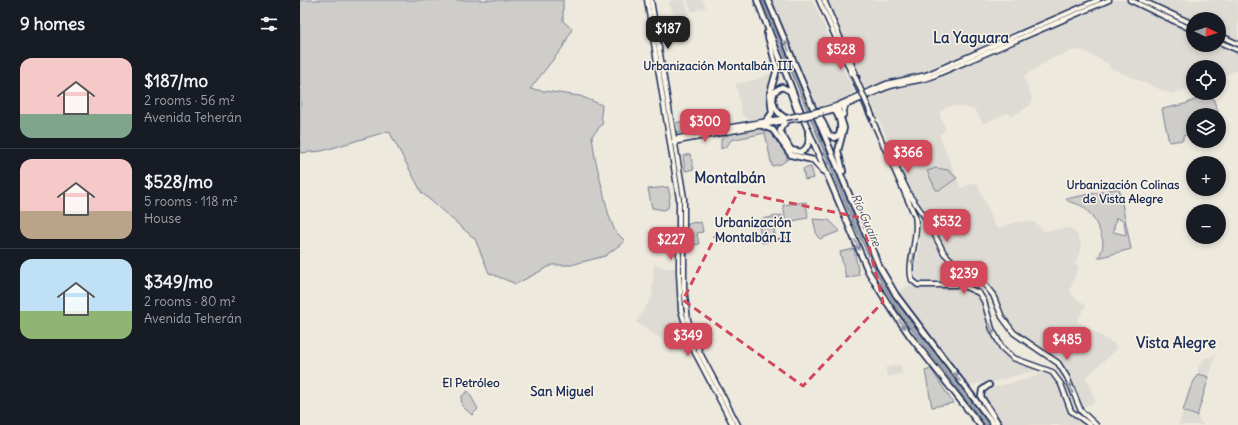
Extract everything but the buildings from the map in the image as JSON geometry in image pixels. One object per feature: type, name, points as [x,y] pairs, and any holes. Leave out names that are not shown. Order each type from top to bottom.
[{"type":"highway","points":[[757,0],[804,120],[868,271],[888,304],[980,425]]},
{"type":"highway","points":[[768,0],[879,266],[894,292],[994,425]]},
{"type":"highway","points":[[763,14],[777,69],[770,93],[772,113],[766,121]]},
{"type":"highway","points":[[804,120],[809,138],[808,145],[804,151],[798,152],[792,150],[780,131],[787,119],[777,113],[773,97],[775,91],[782,87],[790,91],[809,138],[823,171],[842,209]]},
{"type":"highway","points":[[807,95],[829,135],[835,138],[839,135],[840,126],[836,108]]},
{"type":"highway","points":[[845,106],[842,117],[844,132],[838,156],[852,199]]},
{"type":"highway","points":[[836,108],[842,117]]},
{"type":"highway","points":[[760,125],[773,130],[791,155],[813,160],[823,171]]},
{"type":"highway","points":[[989,385],[983,389],[981,395],[999,425]]},
{"type":"main road","points":[[647,0],[684,198],[684,288],[688,320],[697,348],[738,425]]},
{"type":"main road","points":[[651,0],[673,140],[679,199],[679,276],[683,320],[691,345],[733,425]]},
{"type":"main road","points":[[819,0],[910,196],[925,216],[944,253],[959,268],[976,276],[983,282],[993,295],[1002,317],[1014,333],[1058,363],[1067,377],[1080,409],[1096,425]]},
{"type":"main road","points":[[824,0],[846,56],[882,137],[916,220],[911,273],[912,280],[918,285],[961,286],[978,293],[984,302],[992,329],[1002,348],[1013,358],[1052,372],[1061,384],[1071,411],[1090,425]]},
{"type":"main road","points":[[836,108],[895,82],[926,75],[1098,0]]},
{"type":"main road","points":[[673,140],[760,125],[845,106],[863,96],[891,86],[915,82],[931,77],[1110,0]]},
{"type":"main road","points":[[1130,0],[1186,27]]},
{"type":"main road","points":[[1141,0],[1186,21]]},
{"type":"main road","points":[[1226,38],[1238,44]]},
{"type":"main road","points":[[1230,40],[1227,42],[1228,46],[1238,50]]},
{"type":"main road","points":[[673,140],[766,121],[787,119]]},
{"type":"main road","points":[[912,210],[918,212],[918,206]]},
{"type":"main road","points":[[916,220],[919,215],[925,216]]},
{"type":"highlighted area","points":[[738,192],[862,218],[883,302],[803,386],[683,300]]},
{"type":"shaded area","points":[[300,0],[563,0],[563,21],[572,29],[563,47],[530,89],[580,96],[602,105],[601,116],[603,123],[592,136],[595,158],[609,216],[615,231],[625,241],[605,256],[571,265],[552,265],[516,284],[489,273],[475,239],[422,193],[389,131],[322,151],[300,153]]},
{"type":"shaded area","points":[[674,0],[684,0],[689,14],[675,19],[669,2]]},
{"type":"shaded area","points":[[687,0],[703,0],[706,7],[692,12]]},
{"type":"shaded area","points":[[762,0],[767,0],[829,156],[879,270],[893,296],[990,425],[985,425],[900,314],[882,284],[854,225]]},
{"type":"shaded area","points":[[770,0],[812,0],[856,97],[818,111],[815,109]]},
{"type":"shaded area","points":[[827,0],[1238,0],[1238,70],[1226,74],[1226,60],[1186,60],[1186,90],[1171,94],[1108,67],[1109,64],[1084,51],[1074,50],[1061,56],[1054,57],[1024,76],[1032,99],[1031,105],[1011,117],[1008,113],[983,124],[975,110],[960,106],[949,106],[940,112],[940,116],[946,130],[939,135],[961,188],[977,182],[995,226],[999,228],[1017,222],[1029,221],[1036,223],[1043,231],[1070,228],[1077,234],[1082,248],[1075,263],[1079,266],[1070,290],[1074,297],[1086,305],[1077,321],[1114,344],[1116,347],[1115,351],[1086,377],[1096,402],[1083,407],[1060,362],[1042,350],[1043,349],[1024,338],[1011,325],[996,294],[980,275],[974,283],[969,284],[920,281],[917,279],[915,271],[920,242],[921,223],[919,219],[922,217],[927,218],[928,216],[912,193]]},
{"type":"shaded area","points":[[777,71],[770,90],[772,112],[766,118],[752,121],[742,115],[736,84],[755,80]]},
{"type":"shaded area","points":[[1194,100],[1214,100],[1216,108],[1186,108],[1186,135],[1183,136],[1183,140],[1169,142],[1162,109],[1185,104]]},
{"type":"shaded area","points":[[713,114],[716,126],[677,133],[675,123]]},
{"type":"shaded area","points":[[760,125],[766,128],[780,144],[788,159],[781,164],[772,166],[765,133],[731,140],[727,146],[721,149],[721,140],[726,133]]},
{"type":"shaded area","points":[[690,154],[694,169],[685,171],[683,156]]},
{"type":"shaded area","points":[[811,167],[814,178],[805,180],[803,169]]},
{"type":"shaded area","points":[[936,168],[948,170],[957,178],[940,190],[936,190],[927,171]]},
{"type":"shaded area","points":[[668,187],[670,196],[668,208],[664,210],[652,208],[648,189]]},
{"type":"shaded area","points":[[1119,188],[1131,249],[1098,258],[1102,251],[1103,243],[1096,223],[1083,207],[1066,199]],"holes":[[[1116,218],[1124,221],[1126,235],[1113,232]]]},
{"type":"shaded area","points":[[806,202],[808,218],[786,222],[783,205]]},
{"type":"shaded area","points":[[782,215],[782,217],[772,220],[776,239],[788,238],[762,243],[758,220]]},
{"type":"shaded area","points":[[813,219],[829,220],[840,231],[820,239],[817,236]]},
{"type":"shaded area","points":[[701,222],[703,232],[697,233],[699,244],[688,246],[686,225]]},
{"type":"shaded area","points":[[854,249],[859,275],[846,278],[840,252]]},
{"type":"shaded area","points":[[654,264],[666,268],[677,268],[681,318],[694,356],[691,359],[636,322],[652,297]]},
{"type":"shaded area","points":[[909,285],[917,287],[957,287],[977,294],[982,302],[986,324],[1001,349],[1009,357],[1041,369],[993,382],[978,383],[968,387],[899,291]]},
{"type":"shaded area","points":[[1216,354],[1209,377],[1198,374],[1198,367],[1206,357],[1210,358]]},
{"type":"shaded area","points":[[900,364],[902,374],[888,377],[885,368]]},
{"type":"shaded area","points":[[931,369],[953,403],[932,407],[925,371]]},
{"type":"shaded area","points":[[1046,372],[1051,373],[1061,388],[1070,412],[1077,419],[1088,425],[1002,425],[984,397],[983,393],[986,389],[1027,379]]},
{"type":"shaded area","points":[[1198,374],[1209,377],[1197,416],[1183,411],[1190,389]]},
{"type":"shaded area","points":[[468,391],[478,409],[472,415],[462,406],[461,397]]},
{"type":"shaded area","points":[[1183,411],[1197,416],[1203,425],[1179,425]]},
{"type":"district","name":"La Yaguara","points":[[971,38]]},
{"type":"district","name":"Urbanización Montalbán III","points":[[718,66]]},
{"type":"district","name":"Montalbán","points":[[730,178]]},
{"type":"district","name":"Urbanización Colinas de Vista Alegre","points":[[1123,192]]},
{"type":"district","name":"Urbanización Montalbán II","points":[[753,230]]},
{"type":"district","name":"Vista Alegre","points":[[1176,343]]},
{"type":"district","name":"El Petróleo","points":[[471,383]]},
{"type":"district","name":"San Miguel","points":[[562,391]]},
{"type":"water label","name":"Río Guaire","points":[[866,220]]}]
